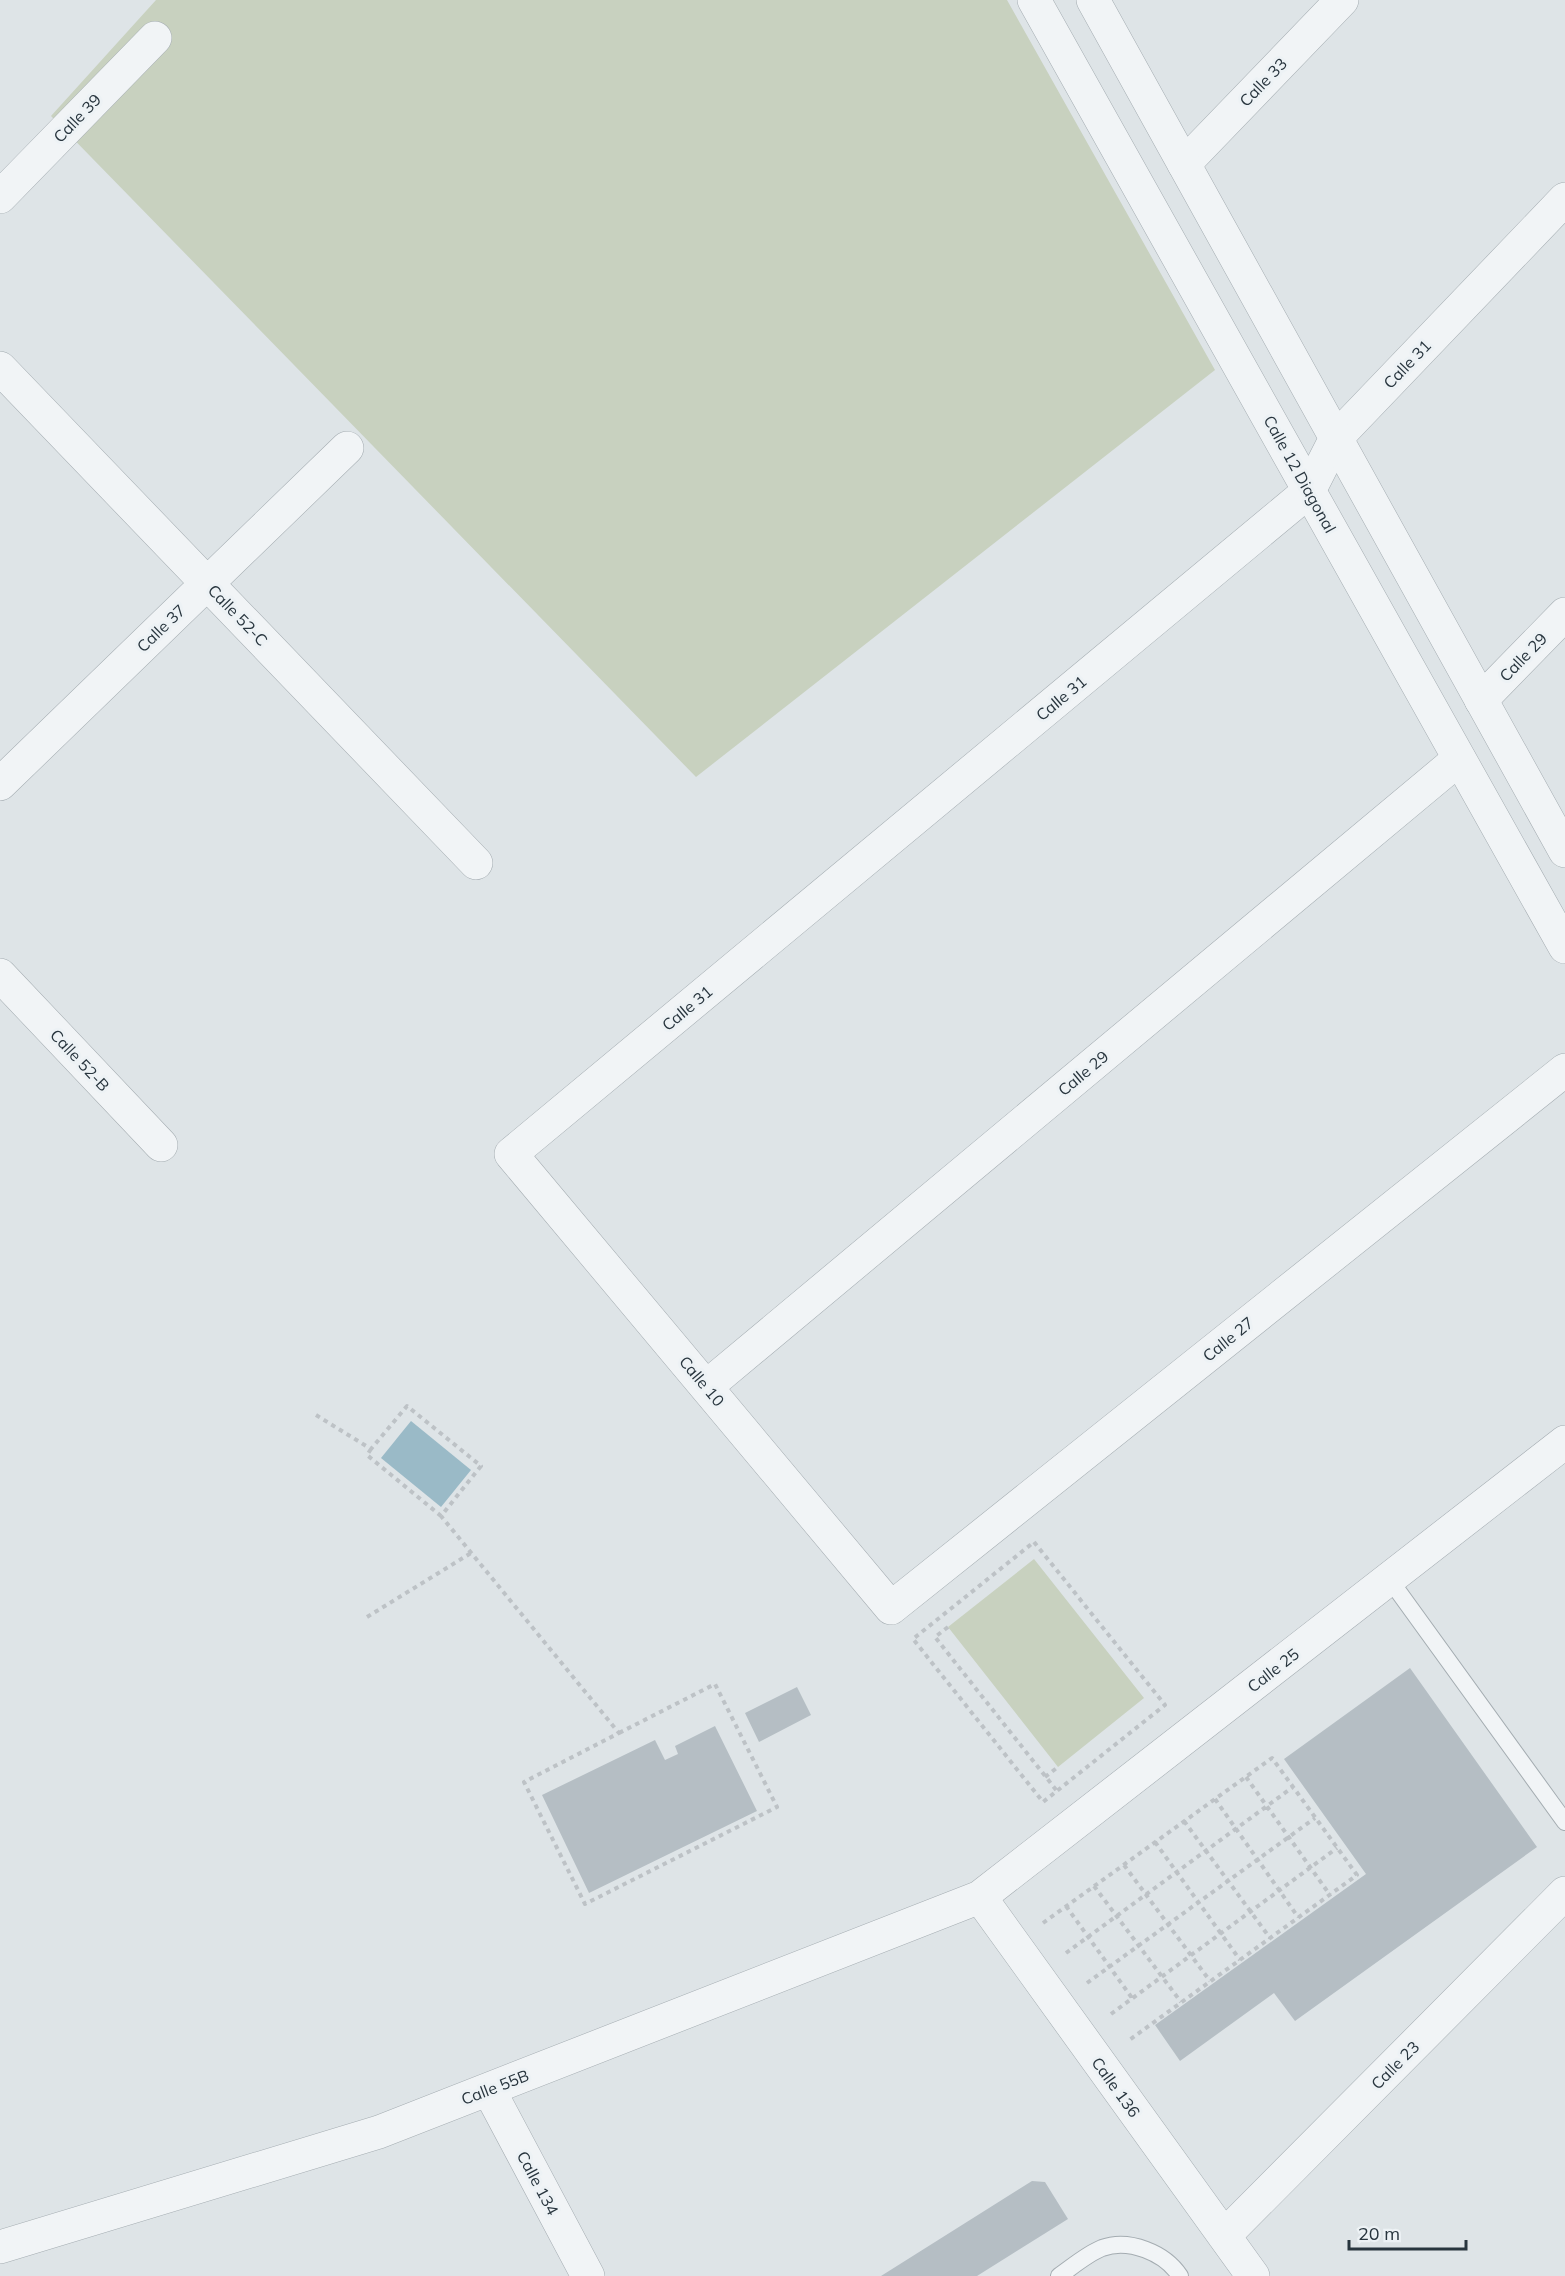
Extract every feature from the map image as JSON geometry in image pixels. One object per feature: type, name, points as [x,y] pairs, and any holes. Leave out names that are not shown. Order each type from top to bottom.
[{"type":"street","name":"Calle 12 Diagonal","points":[[1034,0],[1565,947]]},
{"type":"street","points":[[1093,0],[1565,850]]},
{"type":"street","name":"Calle 33","points":[[1184,164],[1341,0]]},
{"type":"street","name":"Calle 39","points":[[0,197],[155,38]]},
{"type":"street","name":"Calle 31","points":[[511,1154],[1309,491],[1336,438],[1565,199]]},
{"type":"street","name":"Calle 52-C","points":[[0,368],[476,863]]},
{"type":"street","name":"Calle 37","points":[[0,784],[347,448]]},
{"type":"street","name":"Calle 29","points":[[1481,700],[1565,614]]},
{"type":"street","name":"Calle 29","points":[[706,1387],[1459,759]]},
{"type":"street","name":"Calle 52-B","points":[[0,975],[161,1145]]},
{"type":"street","name":"Calle 27","points":[[891,1608],[1565,1070]]},
{"type":"street","name":"Calle 10","points":[[511,1154],[891,1608]]},
{"type":"street","name":"Calle 25","points":[[980,1897],[1565,1442]]},
{"type":"street","name":"Calle 23","points":[[1224,2236],[1565,1893]]},
{"type":"street","name":"Calle 55B","points":[[0,2247],[379,2132],[980,1897]]},
{"type":"street","name":"Calle 136","points":[[980,1897],[1253,2276]]},
{"type":"street","name":"Calle 134","points":[[489,2090],[588,2276]]},
{"type":"lane","points":[[1390,1580],[1565,1822]]},
{"type":"lane","points":[[1059,2276],[1102,2248],[1120,2245],[1143,2248],[1160,2257],[1180,2276]]},
{"type":"path","points":[[441,1515],[481,1466],[407,1406],[367,1455],[441,1515],[619,1733]]},
{"type":"path","points":[[316,1415],[371,1449]]},
{"type":"path","points":[[1034,1542],[1165,1705],[1057,1791],[1043,1802],[914,1639],[1034,1542]]},
{"type":"path","points":[[367,1617],[471,1553]]},
{"type":"path","points":[[948,1628],[935,1637],[1057,1791]]},
{"type":"path","points":[[715,1684],[777,1807],[585,1904],[524,1782],[619,1733],[715,1684]]},
{"type":"path","points":[[1040,1926],[1272,1758],[1293,1786],[1357,1875],[1126,2042]]},
{"type":"path","points":[[1046,1777],[1058,1767]]},
{"type":"path","points":[[1246,1776],[1330,1895]]},
{"type":"path","points":[[1062,1956],[1293,1786]]},
{"type":"path","points":[[1215,1799],[1298,1917]]},
{"type":"path","points":[[1084,1985],[1315,1818]]},
{"type":"path","points":[[1184,1821],[1270,1938]]},
{"type":"path","points":[[1155,1842],[1240,1960]]},
{"type":"path","points":[[1107,2017],[1337,1848]]},
{"type":"path","points":[[1124,1864],[1210,1981]]},
{"type":"path","points":[[1094,1886],[1181,2002]]},
{"type":"path","points":[[1066,1906],[1132,1998]]},
{"type":"green space","points":[[156,0],[1007,0],[1215,370],[696,777],[51,116]]},
{"type":"green space","points":[[1034,1559],[1144,1698],[1058,1767],[948,1627]]},
{"type":"water","points":[[411,1421],[471,1470],[441,1507],[381,1458]]},
{"type":"building","points":[[1410,1668],[1537,1847],[1295,2021],[1274,1993],[1180,2061],[1155,2025],[1366,1874],[1284,1759]]},
{"type":"building","points":[[797,1687],[811,1715],[759,1742],[745,1713]]},
{"type":"building","points":[[715,1726],[757,1811],[589,1893],[542,1795],[655,1740],[665,1760],[678,1754],[675,1746]]},
{"type":"building","points":[[1032,2181],[1045,2182],[1068,2219],[977,2276],[881,2276]]}]
